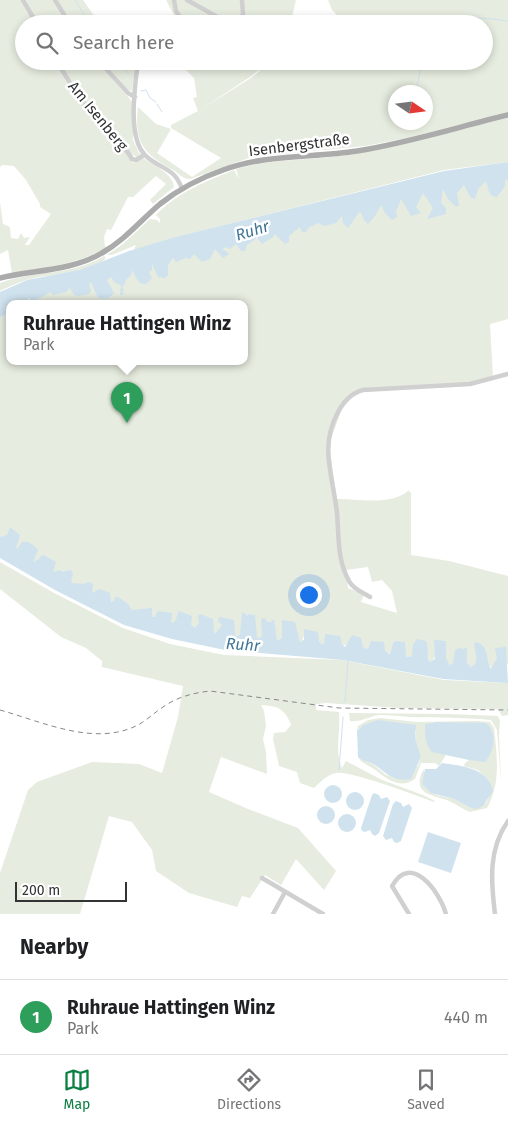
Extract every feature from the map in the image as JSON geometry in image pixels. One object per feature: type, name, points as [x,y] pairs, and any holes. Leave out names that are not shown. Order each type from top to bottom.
[{"type":"main road","name":"Isenbergstraße","points":[[0,278],[83,262],[99,255],[122,239],[160,204],[182,188],[225,169],[252,162],[372,148],[508,115]]},
{"type":"street","points":[[23,0],[32,15]]},
{"type":"street","points":[[55,0],[64,15]]},
{"type":"street","points":[[174,0],[178,15]]},
{"type":"street","points":[[187,0],[214,15]]},
{"type":"street","points":[[242,0],[243,15]]},
{"type":"street","name":"Am Isenberg","points":[[63,70],[79,96],[100,121],[117,136],[132,159],[136,160],[144,155]]},
{"type":"street","points":[[107,70],[128,93],[136,97]]},
{"type":"street","points":[[138,70],[134,131],[137,144],[144,155],[174,175],[182,188]]},
{"type":"street","points":[[370,597],[352,585],[341,564],[337,513],[327,447],[330,430],[339,410],[349,396],[363,390],[455,385],[480,382],[508,374]]},
{"type":"street","points":[[495,914],[492,863],[498,838],[508,821]]},
{"type":"street","points":[[409,914],[392,886],[402,874],[410,872],[425,880],[438,893],[446,914]]},
{"type":"street","points":[[262,878],[323,914]]},
{"type":"street","points":[[273,914],[285,892]]},
{"type":"shaded area","points":[[0,0],[22,0],[31,15],[15,15],[15,70],[62,70],[78,97],[116,137],[133,163],[143,158],[166,174],[173,182],[174,187],[153,204],[150,200],[166,184],[156,176],[133,197],[128,197],[111,230],[107,229],[104,237],[107,248],[73,262],[12,273],[8,250],[0,254],[0,202],[3,224],[10,227],[11,238],[18,239],[21,233],[24,238],[30,237],[25,245],[29,245],[51,214],[40,207],[26,180],[14,166],[2,165],[0,167]]},
{"type":"shaded area","points":[[26,0],[53,0],[63,15],[34,15]]},
{"type":"shaded area","points":[[57,0],[83,0],[94,15],[67,15]]},
{"type":"shaded area","points":[[166,0],[296,0],[292,15],[174,15]]},
{"type":"shaded area","points":[[328,0],[508,0],[508,113],[407,138],[365,146],[249,158],[187,179],[154,158],[143,146],[139,138],[138,107],[156,124],[171,129],[157,153],[192,177],[221,158],[171,128],[171,125],[198,111],[261,70],[493,70],[493,15],[337,15],[332,10]]},
{"type":"shaded area","points":[[64,70],[105,70],[133,104],[133,140],[140,155],[137,157],[131,154],[118,136],[100,120],[80,96]]},
{"type":"shaded area","points":[[110,70],[135,70],[132,91],[128,90]]},
{"type":"shaded area","points":[[186,70],[259,70],[198,111],[193,98],[197,97],[194,78]]},
{"type":"shaded area","points":[[508,118],[508,162],[444,170],[170,239],[134,250],[136,245],[112,255],[107,255],[123,244],[150,219],[157,220],[160,223],[160,219],[156,215],[164,207],[202,183],[234,170],[239,179],[236,169],[250,165],[338,156],[372,150]]},
{"type":"shaded area","points":[[508,178],[508,319],[490,324],[493,377],[468,383],[358,391],[345,401],[329,444],[337,499],[385,500],[402,495],[409,490],[411,492],[411,555],[449,561],[508,576],[508,664],[495,663],[492,669],[488,663],[476,662],[471,667],[467,661],[454,659],[453,663],[448,666],[446,659],[435,657],[430,662],[428,656],[408,657],[406,653],[386,653],[385,651],[369,647],[366,649],[347,644],[343,646],[325,640],[324,644],[322,644],[319,641],[303,637],[303,641],[300,642],[298,636],[279,640],[276,634],[262,633],[262,637],[259,638],[240,634],[238,636],[235,635],[235,632],[215,634],[135,615],[45,574],[0,538],[0,308],[6,306],[6,365],[248,365],[248,300],[25,300],[167,259],[256,239],[423,193]],"holes":[[[368,567],[372,582],[382,580],[392,591],[397,613],[361,602],[364,595],[348,588],[346,570]]]},
{"type":"shaded area","points":[[104,256],[106,258],[91,267],[26,280],[0,291],[0,283],[26,276],[79,267]]},
{"type":"shaded area","points":[[0,562],[54,593],[123,628],[170,644],[224,655],[342,660],[444,680],[508,683],[508,715],[502,716],[498,709],[399,708],[316,704],[316,710],[339,712],[338,755],[342,768],[346,761],[382,780],[423,795],[434,802],[384,784],[343,773],[330,775],[314,788],[300,783],[297,772],[279,766],[273,739],[274,733],[285,732],[291,725],[289,719],[280,709],[261,705],[264,711],[266,726],[263,739],[266,752],[267,774],[221,757],[209,792],[298,828],[336,871],[324,890],[296,859],[281,885],[265,875],[250,898],[242,896],[237,907],[189,893],[156,871],[152,850],[132,822],[109,816],[80,914],[0,914],[0,873],[28,790],[37,782],[92,762],[139,764],[162,773],[178,717],[183,686],[102,667],[102,661],[86,648],[61,637],[0,589]]},
{"type":"shaded area","points":[[349,713],[498,716],[500,721],[501,781],[497,730],[491,720],[379,715],[350,721]]},
{"type":"shaded area","points":[[381,718],[416,722],[490,722],[494,728],[497,769],[494,789],[487,808],[470,812],[449,801],[426,793],[420,785],[422,772],[425,769],[424,771],[436,795],[454,799],[471,808],[486,803],[489,797],[489,781],[478,770],[464,766],[469,760],[446,755],[439,766],[435,763],[421,763],[415,779],[404,783],[388,779],[361,761],[358,757],[374,765],[386,775],[395,778],[418,766],[421,757],[415,737],[416,730],[377,722],[369,723],[357,731],[358,726],[368,720]]},
{"type":"water","name":"Ruhr","points":[[508,162],[508,181],[507,179],[505,180],[505,186],[497,197],[492,196],[489,192],[486,181],[478,189],[475,199],[471,198],[464,185],[457,193],[459,205],[456,207],[448,199],[443,189],[441,203],[446,208],[446,214],[427,219],[433,208],[423,193],[416,207],[421,213],[411,216],[401,199],[396,212],[397,217],[392,220],[385,213],[381,205],[368,224],[360,211],[348,228],[343,223],[342,216],[336,223],[324,226],[319,223],[309,227],[306,232],[302,232],[300,227],[289,236],[289,242],[285,244],[275,234],[262,244],[257,238],[247,245],[245,251],[241,251],[236,244],[230,249],[225,247],[222,250],[229,254],[223,258],[215,249],[210,259],[202,262],[194,254],[190,259],[186,258],[176,262],[173,258],[168,265],[168,275],[165,278],[158,277],[152,264],[152,270],[149,272],[152,278],[146,284],[139,282],[132,270],[131,275],[125,281],[122,288],[124,290],[122,293],[125,294],[122,295],[120,295],[121,285],[115,283],[111,277],[107,280],[114,293],[103,299],[98,298],[91,282],[89,284],[91,291],[89,294],[74,295],[70,288],[66,292],[53,295],[50,292],[35,300],[29,298],[27,300],[6,300],[6,314],[0,317],[0,292],[27,280],[80,270],[129,251],[172,238],[444,171]]},
{"type":"water","name":"Ruhr","points":[[10,527],[20,535],[17,549],[22,542],[27,542],[38,550],[33,562],[44,555],[56,562],[53,572],[71,570],[73,574],[71,582],[83,584],[89,582],[93,584],[92,593],[100,589],[110,593],[111,602],[114,601],[115,597],[118,597],[128,604],[132,610],[152,608],[152,617],[155,617],[158,611],[172,613],[171,622],[173,623],[179,611],[192,616],[191,625],[195,628],[199,623],[198,616],[200,614],[213,619],[215,634],[222,625],[218,621],[219,617],[234,620],[235,635],[238,636],[240,634],[242,613],[245,613],[247,616],[248,614],[255,615],[257,637],[259,638],[262,636],[262,618],[266,619],[267,622],[274,620],[277,639],[282,638],[282,620],[295,622],[300,642],[304,640],[304,629],[318,632],[319,641],[322,644],[324,644],[325,634],[340,636],[342,645],[345,647],[352,635],[361,638],[363,647],[366,649],[371,641],[384,642],[385,651],[389,654],[393,643],[396,641],[405,642],[406,656],[408,657],[412,656],[413,645],[417,639],[426,641],[430,662],[435,659],[434,640],[446,641],[446,658],[449,665],[453,663],[455,650],[467,647],[467,662],[471,667],[476,660],[475,642],[485,649],[491,669],[497,658],[495,648],[506,647],[508,683],[443,679],[343,660],[225,650],[172,639],[124,625],[55,590],[0,558],[0,537],[7,535]]},
{"type":"water","points":[[378,720],[416,725],[415,737],[421,757],[411,779],[393,778],[373,764],[358,757],[357,731],[363,725]]},
{"type":"water","points":[[435,722],[486,723],[490,727],[493,737],[491,753],[488,758],[485,762],[432,752],[425,735],[425,724]]},
{"type":"water","points":[[442,763],[473,769],[486,777],[493,791],[483,806],[476,809],[471,808],[454,799],[431,793],[422,784],[425,769],[436,769]]},
{"type":"water","points":[[333,785],[339,788],[342,794],[339,800],[333,803],[327,800],[324,794],[327,788]]},
{"type":"water","points":[[355,792],[361,795],[364,801],[361,807],[355,810],[349,807],[346,801],[349,795]]},
{"type":"water","points":[[374,793],[379,795],[381,799],[387,797],[390,801],[379,833],[375,836],[370,830],[365,832],[361,828]]},
{"type":"water","points":[[396,801],[401,803],[403,807],[409,804],[412,808],[401,841],[397,843],[392,838],[386,840],[383,836],[393,804]]},
{"type":"water","points":[[326,806],[332,809],[335,815],[332,821],[326,824],[320,821],[317,815],[320,809]]},
{"type":"water","points":[[347,814],[353,817],[356,823],[353,829],[347,832],[341,829],[338,823],[341,817]]},
{"type":"water","points":[[428,832],[461,843],[451,873],[418,862]]},
{"type":"waterway","points":[[75,0],[84,15]]},
{"type":"waterway","points":[[493,19],[508,21]]},
{"type":"waterway","points":[[417,85],[420,70]]},
{"type":"waterway","points":[[141,91],[146,90],[150,98],[156,102]]},
{"type":"waterway","points":[[157,104],[162,112]]},
{"type":"waterway","points":[[345,702],[348,660]]},
{"type":"waterway","points":[[339,770],[343,717]]},
{"type":"railway","points":[[0,710],[51,726],[87,733],[104,734],[138,725],[160,709],[180,698],[210,691],[339,708],[508,710]]},
{"type":"place","name":"Ruhraue Hattingen Winz","points":[[127,423]]}]
